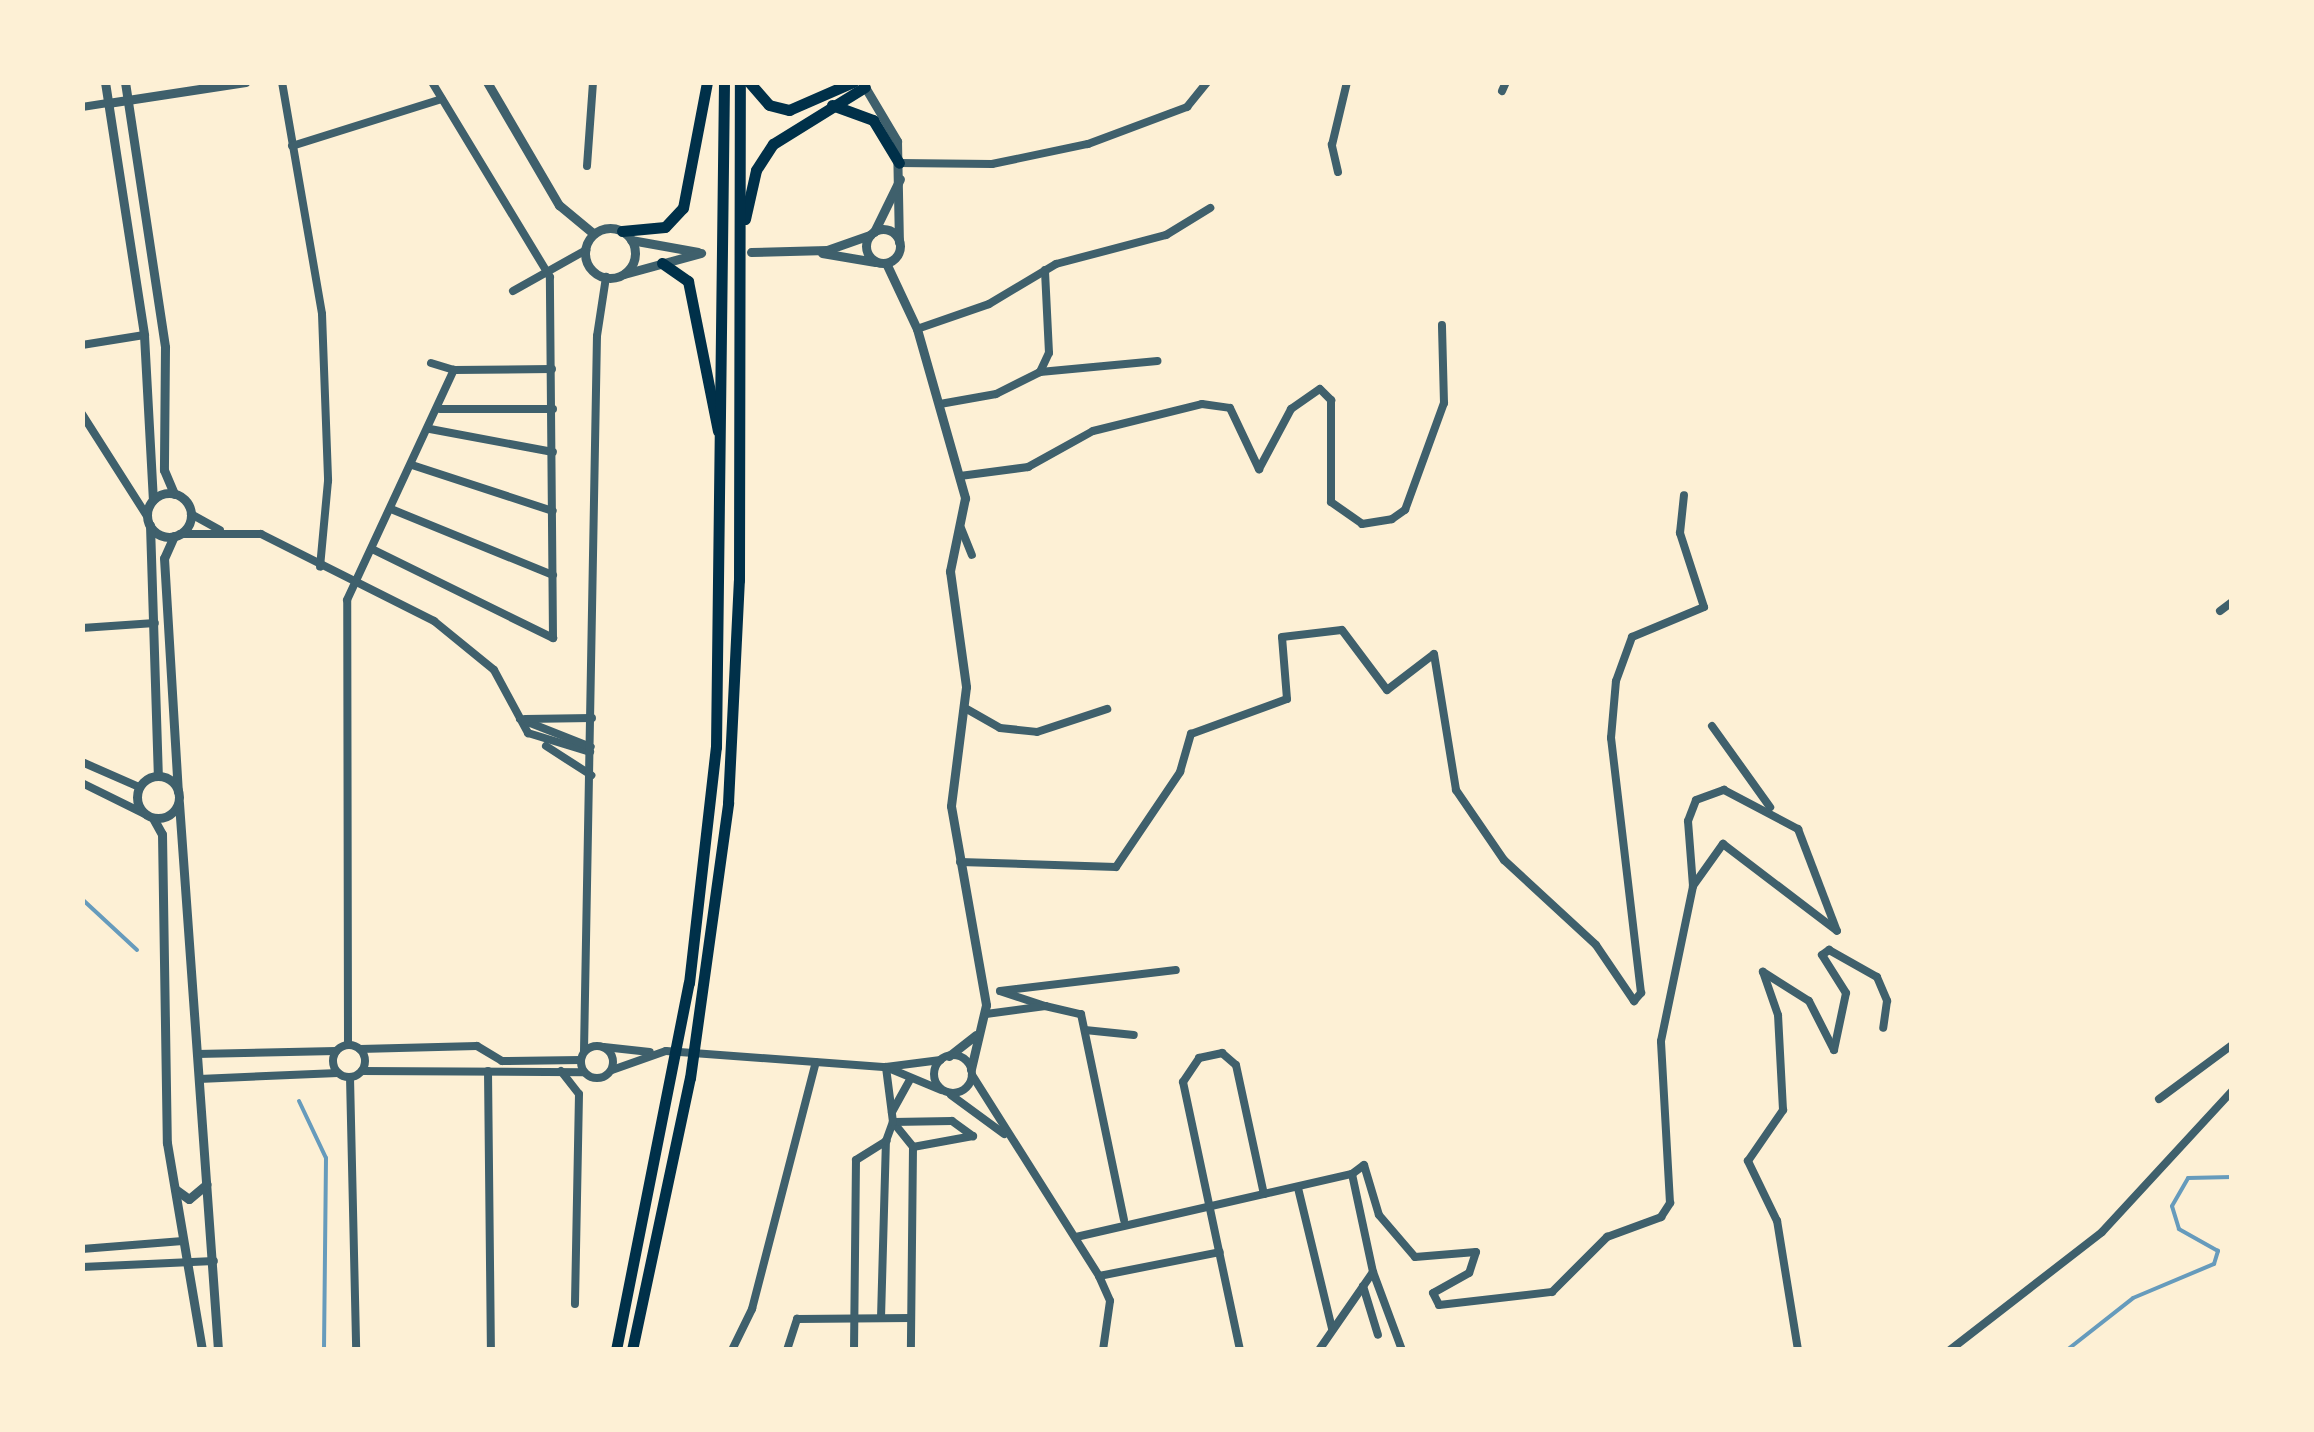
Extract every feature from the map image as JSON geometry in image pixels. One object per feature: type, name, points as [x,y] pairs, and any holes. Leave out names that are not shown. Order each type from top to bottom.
[{"type":"highway","points":[[626,236],[665,228],[683,208],[707,82]]},
{"type":"highway","points":[[616,1350],[681,1032],[716,746],[724,486],[724,82]]},
{"type":"highway","points":[[740,82],[746,250]]},
{"type":"highway","points":[[749,82],[778,108],[813,101],[860,84]]},
{"type":"highway","points":[[813,101],[825,82]]},
{"type":"highway","points":[[632,1350],[690,1078],[734,712],[740,296],[762,157],[860,84]]},
{"type":"highway","points":[[828,105],[873,120],[900,170]]},
{"type":"highway","points":[[662,263],[684,275],[694,300],[724,486]]},
{"type":"street","points":[[105,82],[144,335],[153,500],[148,521],[158,776],[178,798]]},
{"type":"street","points":[[125,82],[165,348],[164,470],[174,494],[191,514],[224,531]]},
{"type":"street","points":[[82,107],[245,82]]},
{"type":"street","points":[[282,82],[324,347],[320,568]]},
{"type":"street","points":[[372,549],[553,638],[552,370],[547,272],[432,82]]},
{"type":"street","points":[[487,82],[559,205],[594,234],[626,236],[701,253],[606,277],[591,269],[586,250]]},
{"type":"street","points":[[587,166],[593,82]]},
{"type":"street","points":[[900,170],[992,164],[1088,144],[1187,107],[1207,82]]},
{"type":"street","points":[[1338,172],[1332,145],[1347,82]]},
{"type":"street","points":[[860,84],[888,117],[900,170],[901,291]]},
{"type":"street","points":[[292,146],[442,99]]},
{"type":"street","points":[[886,1067],[946,1092],[962,1091],[972,1072],[978,1033],[986,1014],[951,788],[965,708],[950,571],[962,528],[960,476],[901,291],[884,263],[868,255],[872,234],[900,170]]},
{"type":"street","points":[[916,329],[989,304],[1045,270],[1166,235],[1210,208]]},
{"type":"street","points":[[513,291],[586,250],[594,234]]},
{"type":"street","points":[[814,251],[872,234],[899,248]]},
{"type":"street","points":[[622,275],[634,259],[626,236]]},
{"type":"street","points":[[884,263],[899,248]]},
{"type":"street","points":[[746,250],[814,251],[884,263]]},
{"type":"street","points":[[1040,372],[1050,353],[1045,270]]},
{"type":"street","points":[[575,1304],[579,1094],[588,1075],[582,1056],[590,1024],[597,336],[606,277]]},
{"type":"street","points":[[960,476],[1028,467],[1092,431],[1202,404],[1230,408],[1259,469],[1291,410],[1320,389],[1331,400],[1332,502],[1362,524],[1392,519],[1405,510],[1444,403],[1442,325]]},
{"type":"street","points":[[82,345],[144,335]]},
{"type":"street","points":[[940,404],[996,394],[1040,372],[1157,361]]},
{"type":"street","points":[[430,362],[453,372],[552,370]]},
{"type":"street","points":[[348,1045],[352,587],[440,409],[453,372]]},
{"type":"street","points":[[440,409],[552,409]]},
{"type":"street","points":[[82,414],[148,521],[177,535],[224,531],[277,540],[352,587],[457,634],[494,670],[534,738],[591,775]]},
{"type":"street","points":[[430,429],[552,452]]},
{"type":"street","points":[[412,465],[553,510]]},
{"type":"street","points":[[153,500],[174,494]]},
{"type":"street","points":[[960,862],[1116,866],[1180,772],[1191,734],[1287,700],[1282,637],[1342,630],[1386,690],[1434,654],[1456,790],[1504,860],[1596,945],[1634,1001],[1641,993],[1611,738],[1616,681],[1632,638],[1704,608],[1680,534],[1684,495]]},
{"type":"street","points":[[391,509],[553,575]]},
{"type":"street","points":[[191,514],[164,558],[218,1350]]},
{"type":"street","points":[[962,528],[972,555]]},
{"type":"street","points":[[2220,611],[2232,602]]},
{"type":"street","points":[[82,628],[155,623]]},
{"type":"street","points":[[965,708],[1000,728],[1036,732],[1108,709]]},
{"type":"street","points":[[520,719],[592,718]]},
{"type":"street","points":[[520,719],[590,750]]},
{"type":"street","points":[[1712,726],[1770,808]]},
{"type":"street","points":[[534,738],[590,750]]},
{"type":"street","points":[[82,762],[139,786],[150,816],[162,834],[158,975],[172,1182],[192,1268],[202,1350]]},
{"type":"street","points":[[139,786],[158,776]]},
{"type":"street","points":[[82,782],[150,816]]},
{"type":"street","points":[[1076,1237],[1124,1220],[1298,1188],[1352,1174],[1364,1165],[1388,1232],[1415,1257],[1476,1252],[1469,1272],[1433,1293],[1439,1305],[1552,1292],[1614,1232],[1661,1217],[1670,1194],[1661,1041],[1693,886],[1688,821],[1696,800],[1724,790],[1770,808],[1798,829],[1837,931],[1723,844],[1693,886]]},
{"type":"street","points":[[150,816],[178,798]]},
{"type":"street","points":[[1798,1350],[1777,1221],[1748,1161],[1783,1110],[1778,1015],[1762,972],[1808,1001],[1834,1050],[1846,993],[1822,955],[1830,950],[1877,977],[1887,1001],[1882,1028]]},
{"type":"street","points":[[1124,1220],[1084,1030],[1074,1009],[1046,1006],[1000,991],[1176,970]]},
{"type":"street","points":[[986,1014],[1046,1006]]},
{"type":"street","points":[[590,1024],[612,1070]]},
{"type":"street","points":[[1084,1030],[1134,1035]]},
{"type":"street","points":[[978,1033],[945,1058],[934,1076],[946,1092],[1007,1137]]},
{"type":"street","points":[[196,1054],[336,1051],[348,1045],[360,1049],[477,1046],[502,1060],[582,1056],[603,1047],[886,1067],[945,1058],[972,1072],[1007,1137],[1099,1276],[1110,1301],[1104,1350]]},
{"type":"street","points":[[2159,1099],[2232,1045]]},
{"type":"street","points":[[360,1049],[362,1072]]},
{"type":"street","points":[[336,1051],[338,1072]]},
{"type":"street","points":[[350,1078],[362,1072],[588,1075],[654,1053]]},
{"type":"street","points":[[1240,1350],[1183,1082],[1190,1064],[1215,1053],[1236,1065],[1264,1194]]},
{"type":"street","points":[[732,1350],[752,1309],[816,1062]]},
{"type":"street","points":[[882,1318],[886,1141],[893,1122],[886,1067]]},
{"type":"street","points":[[488,1071],[492,1350]]},
{"type":"street","points":[[199,1079],[338,1072],[350,1078]]},
{"type":"street","points":[[561,1072],[579,1094]]},
{"type":"street","points":[[350,1078],[356,1350]]},
{"type":"street","points":[[892,1112],[910,1080]]},
{"type":"street","points":[[1950,1350],[2102,1232],[2232,1092]]},
{"type":"street","points":[[893,1122],[952,1121],[973,1136],[914,1147]]},
{"type":"street","points":[[893,1122],[914,1147],[911,1350]]},
{"type":"street","points":[[854,1350],[856,1160],[886,1141]]},
{"type":"street","points":[[1352,1174],[1373,1272],[1402,1350]]},
{"type":"street","points":[[172,1182],[189,1199],[208,1177]]},
{"type":"street","points":[[1298,1188],[1332,1350]]},
{"type":"street","points":[[82,1248],[184,1241]]},
{"type":"street","points":[[1099,1276],[1220,1252]]},
{"type":"street","points":[[82,1267],[192,1268],[214,1261]]},
{"type":"street","points":[[1319,1350],[1373,1272]]},
{"type":"street","points":[[1363,1286],[1378,1335]]},
{"type":"street","points":[[787,1350],[797,1319],[911,1318]]},
{"type":"waterway","points":[[82,899],[137,950]]},
{"type":"waterway","points":[[299,1101],[326,1158],[324,1350]]},
{"type":"waterway","points":[[2067,1350],[2133,1298],[2214,1264],[2218,1251],[2179,1229],[2172,1206],[2188,1178],[2232,1177]]}]
